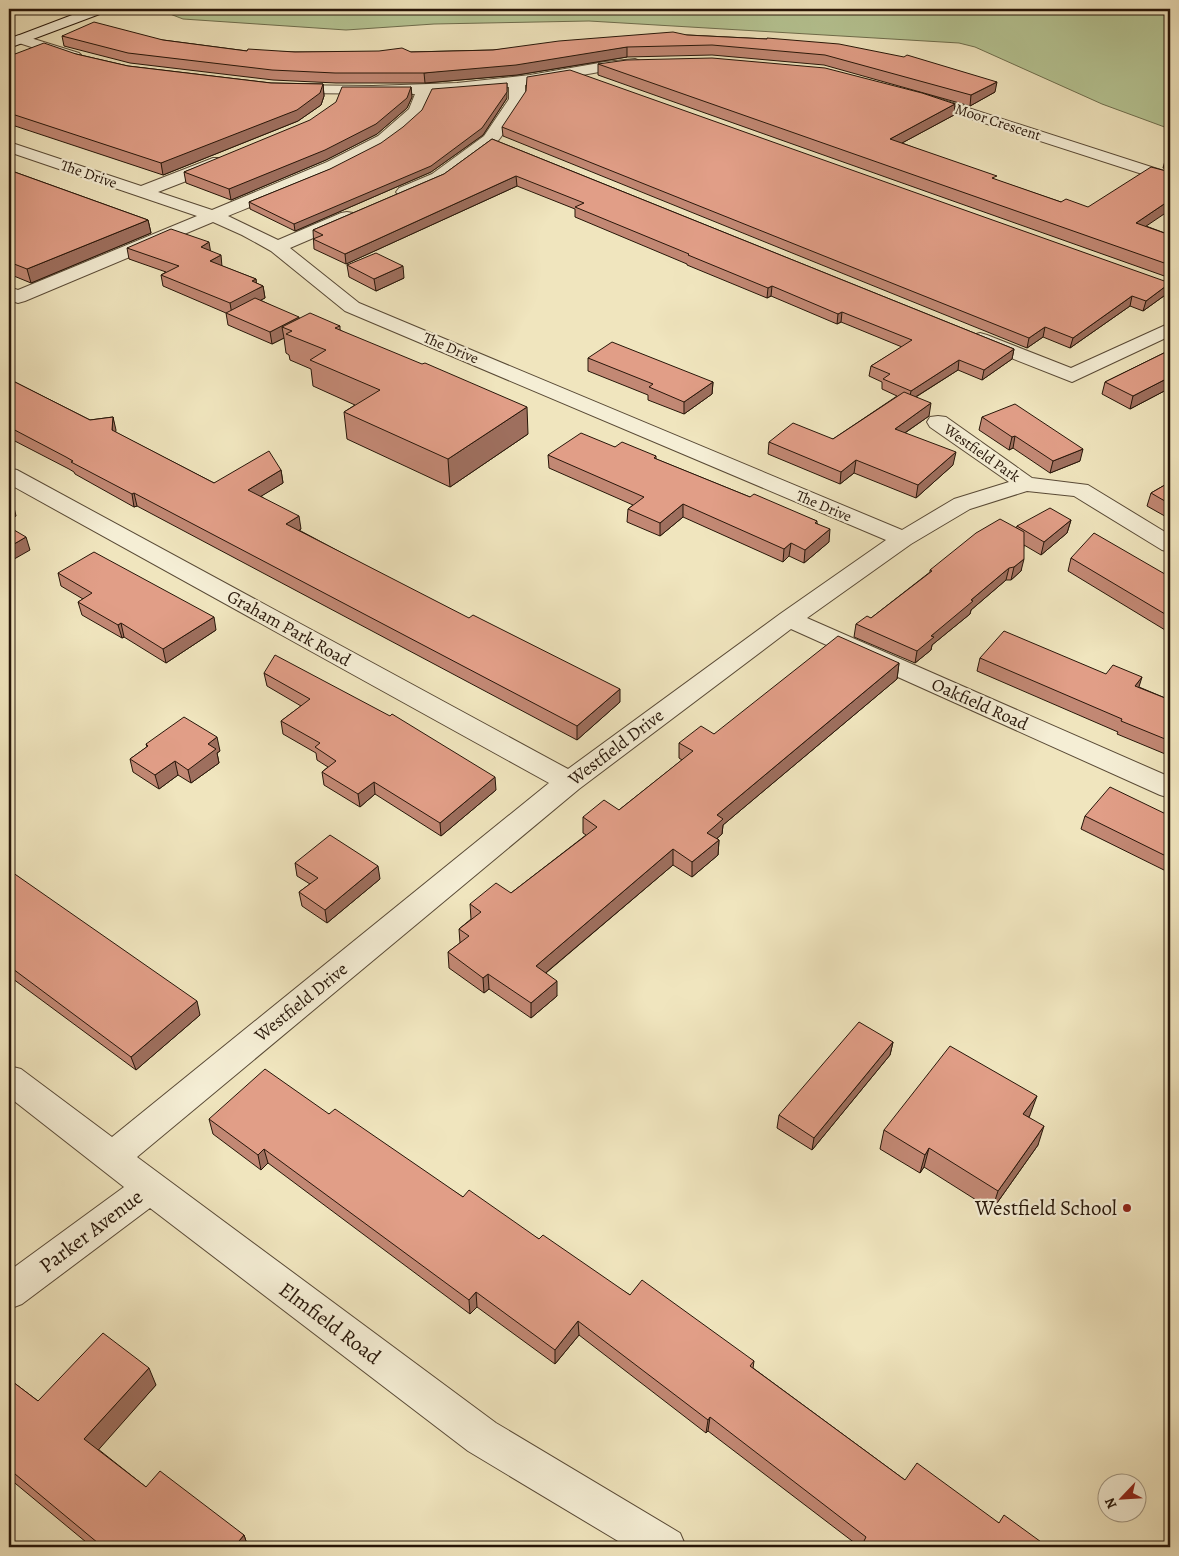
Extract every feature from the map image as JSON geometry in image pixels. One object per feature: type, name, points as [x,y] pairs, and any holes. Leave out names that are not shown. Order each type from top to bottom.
[{"type":"street","points":[[15,42],[100,9]]},
{"type":"street","points":[[15,42],[84,60]]},
{"type":"street","points":[[273,87],[336,90],[425,90],[517,82],[571,72],[646,64]]},
{"type":"street","points":[[571,72],[608,85]]},
{"type":"street","points":[[393,197],[438,178],[490,139],[517,100],[517,82]]},
{"type":"street","points":[[330,108],[336,90]]},
{"type":"street","points":[[13,295],[213,216],[333,166],[384,139],[416,111],[425,90]]},
{"type":"street","name":"Moor Crescent","points":[[908,94],[1170,178]]},
{"type":"street","points":[[490,139],[507,146]]},
{"type":"street","name":"The Drive","points":[[9,147],[213,216],[248,231],[277,247],[352,307],[903,539]]},
{"type":"street","points":[[141,192],[233,156]]},
{"type":"street","points":[[277,247],[366,209]]},
{"type":"street","points":[[963,332],[1072,376],[1170,329]]},
{"type":"street","name":"Westfield Park","points":[[938,422],[1026,484]]},
{"type":"street","name":"Graham Park Road","points":[[9,475],[569,782]]},
{"type":"street","name":"Westfield Drive","points":[[112,1157],[569,782],[789,619],[903,539],[962,504],[1026,484],[1080,490],[1170,545]]},
{"type":"street","name":"Oakfield Road","points":[[789,619],[1170,788]]},
{"type":"street","name":"Elmfield Road","points":[[9,1079],[150,1188],[482,1438],[666,1547]]},
{"type":"street","name":"Parker Avenue","points":[[9,1292],[150,1188]]},
{"type":"green space","points":[[157,9],[1170,9],[1170,129],[1102,104],[975,47],[959,43],[589,21],[434,24],[346,30],[183,19]]},
{"type":"building","points":[[94,22],[163,40],[247,51],[248,49],[295,52],[379,51],[402,48],[411,52],[493,50],[559,41],[673,32],[687,35],[767,38],[839,44],[904,57],[907,55],[997,82],[971,95],[825,55],[712,45],[627,47],[516,65],[424,73],[335,73],[272,70],[128,53],[62,36]]},
{"type":"building","points":[[44,43],[76,54],[128,66],[271,83],[323,84],[320,93],[297,110],[161,163],[9,113],[9,50],[15,54]]},
{"type":"building","points":[[712,58],[825,68],[922,93],[955,104],[890,139],[997,176],[992,178],[1061,202],[1066,199],[1088,207],[1151,167],[1170,172],[1170,200],[1136,223],[1170,235],[1170,265],[598,64],[627,60]]},
{"type":"building","points":[[570,70],[1170,283],[1146,301],[1132,296],[1073,338],[1045,327],[1029,338],[502,127],[526,91],[527,77]]},
{"type":"building","points":[[507,83],[507,92],[482,128],[431,166],[294,224],[249,202],[330,169],[381,143],[422,110],[432,89]]},
{"type":"building","points":[[342,87],[411,87],[407,98],[376,124],[325,150],[229,189],[184,172],[310,120],[336,102]]},
{"type":"building","points":[[492,139],[1014,349],[984,370],[959,360],[911,391],[883,379],[890,374],[871,366],[912,340],[842,312],[838,314],[772,286],[768,288],[688,255],[575,207],[584,203],[516,176],[345,254],[313,239],[323,235],[313,230],[444,174]]},
{"type":"building","points":[[9,170],[148,220],[27,269],[9,262]]},
{"type":"building","points":[[171,229],[209,242],[201,247],[221,255],[210,261],[256,279],[252,281],[263,286],[230,303],[161,275],[179,266],[127,248]]},
{"type":"building","points":[[376,253],[403,266],[374,279],[347,265]]},
{"type":"building","points":[[255,298],[299,317],[270,332],[226,313]]},
{"type":"building","points":[[310,313],[340,326],[335,328],[422,364],[425,363],[527,407],[448,459],[344,412],[380,390],[310,360],[326,350],[286,334],[292,331],[282,327]]},
{"type":"building","points":[[612,342],[713,382],[684,402],[649,387],[653,384],[588,358]]},
{"type":"building","points":[[1170,350],[1170,377],[1133,396],[1105,382]]},
{"type":"building","points":[[9,379],[90,420],[113,417],[112,430],[214,483],[269,451],[281,470],[248,490],[299,516],[286,524],[469,618],[473,615],[620,689],[577,726],[134,493],[132,494],[71,462],[73,461],[9,427]]},
{"type":"building","points":[[904,392],[931,403],[895,429],[956,452],[918,485],[856,460],[841,472],[769,442],[793,423],[833,439]]},
{"type":"building","points":[[1015,404],[1083,449],[1053,461],[982,417]]},
{"type":"building","points":[[581,433],[615,447],[622,442],[656,456],[654,458],[750,497],[754,494],[817,521],[815,523],[830,529],[805,550],[791,543],[784,549],[683,504],[660,523],[628,509],[644,497],[548,455]]},
{"type":"building","points":[[1170,482],[1170,504],[1151,493]]},
{"type":"building","points":[[1050,508],[1071,520],[1044,542],[1017,526]]},
{"type":"building","points":[[1000,519],[1024,532],[1024,559],[1014,567],[1009,568],[971,600],[973,601],[931,636],[934,637],[917,651],[856,624],[867,616],[871,618],[932,571],[930,570],[976,533]]},
{"type":"building","points":[[9,527],[26,537],[9,547]]},
{"type":"building","points":[[1094,533],[1170,577],[1170,617],[1071,558]]},
{"type":"building","points":[[94,552],[214,617],[163,649],[121,623],[118,625],[78,602],[92,593],[58,573]]},
{"type":"building","points":[[1004,631],[1106,674],[1113,665],[1142,677],[1135,686],[1170,700],[1170,741],[980,658]]},
{"type":"building","points":[[838,636],[899,663],[717,815],[723,819],[707,833],[719,840],[692,862],[673,849],[536,966],[557,981],[531,1003],[488,974],[483,978],[448,952],[469,936],[459,929],[481,912],[470,904],[496,883],[511,893],[597,827],[583,817],[604,800],[619,810],[693,751],[679,743],[701,726],[714,734]]},
{"type":"building","points":[[275,655],[390,716],[392,714],[495,777],[440,823],[374,782],[358,794],[322,772],[336,761],[315,747],[320,743],[281,721],[310,699],[264,673]]},
{"type":"building","points":[[184,717],[217,737],[208,744],[216,749],[188,770],[175,761],[155,775],[130,759],[148,746],[146,744]]},
{"type":"building","points":[[1110,787],[1170,816],[1170,858],[1085,816]]},
{"type":"building","points":[[330,835],[378,866],[325,910],[299,892],[318,878],[295,863]]},
{"type":"building","points":[[9,870],[197,1001],[131,1057],[9,966]]},
{"type":"building","points":[[859,1022],[893,1042],[814,1138],[779,1115]]},
{"type":"building","points":[[950,1046],[1037,1096],[1023,1114],[1044,1126],[998,1191],[929,1148],[925,1155],[884,1130]]},
{"type":"building","points":[[265,1069],[329,1114],[335,1109],[463,1197],[469,1190],[539,1239],[543,1235],[630,1295],[642,1280],[754,1361],[750,1366],[905,1480],[917,1463],[999,1523],[1004,1515],[1048,1547],[873,1547],[864,1541],[866,1537],[710,1417],[708,1420],[578,1321],[555,1350],[476,1292],[469,1300],[264,1149],[258,1155],[209,1119]]},
{"type":"building","points":[[103,1333],[149,1368],[84,1439],[146,1487],[160,1471],[244,1535],[234,1547],[94,1547],[98,1543],[9,1469],[9,1379],[38,1401]]},
{"type":"place","name":"Westfield School","points":[[1127,1208]]}]
